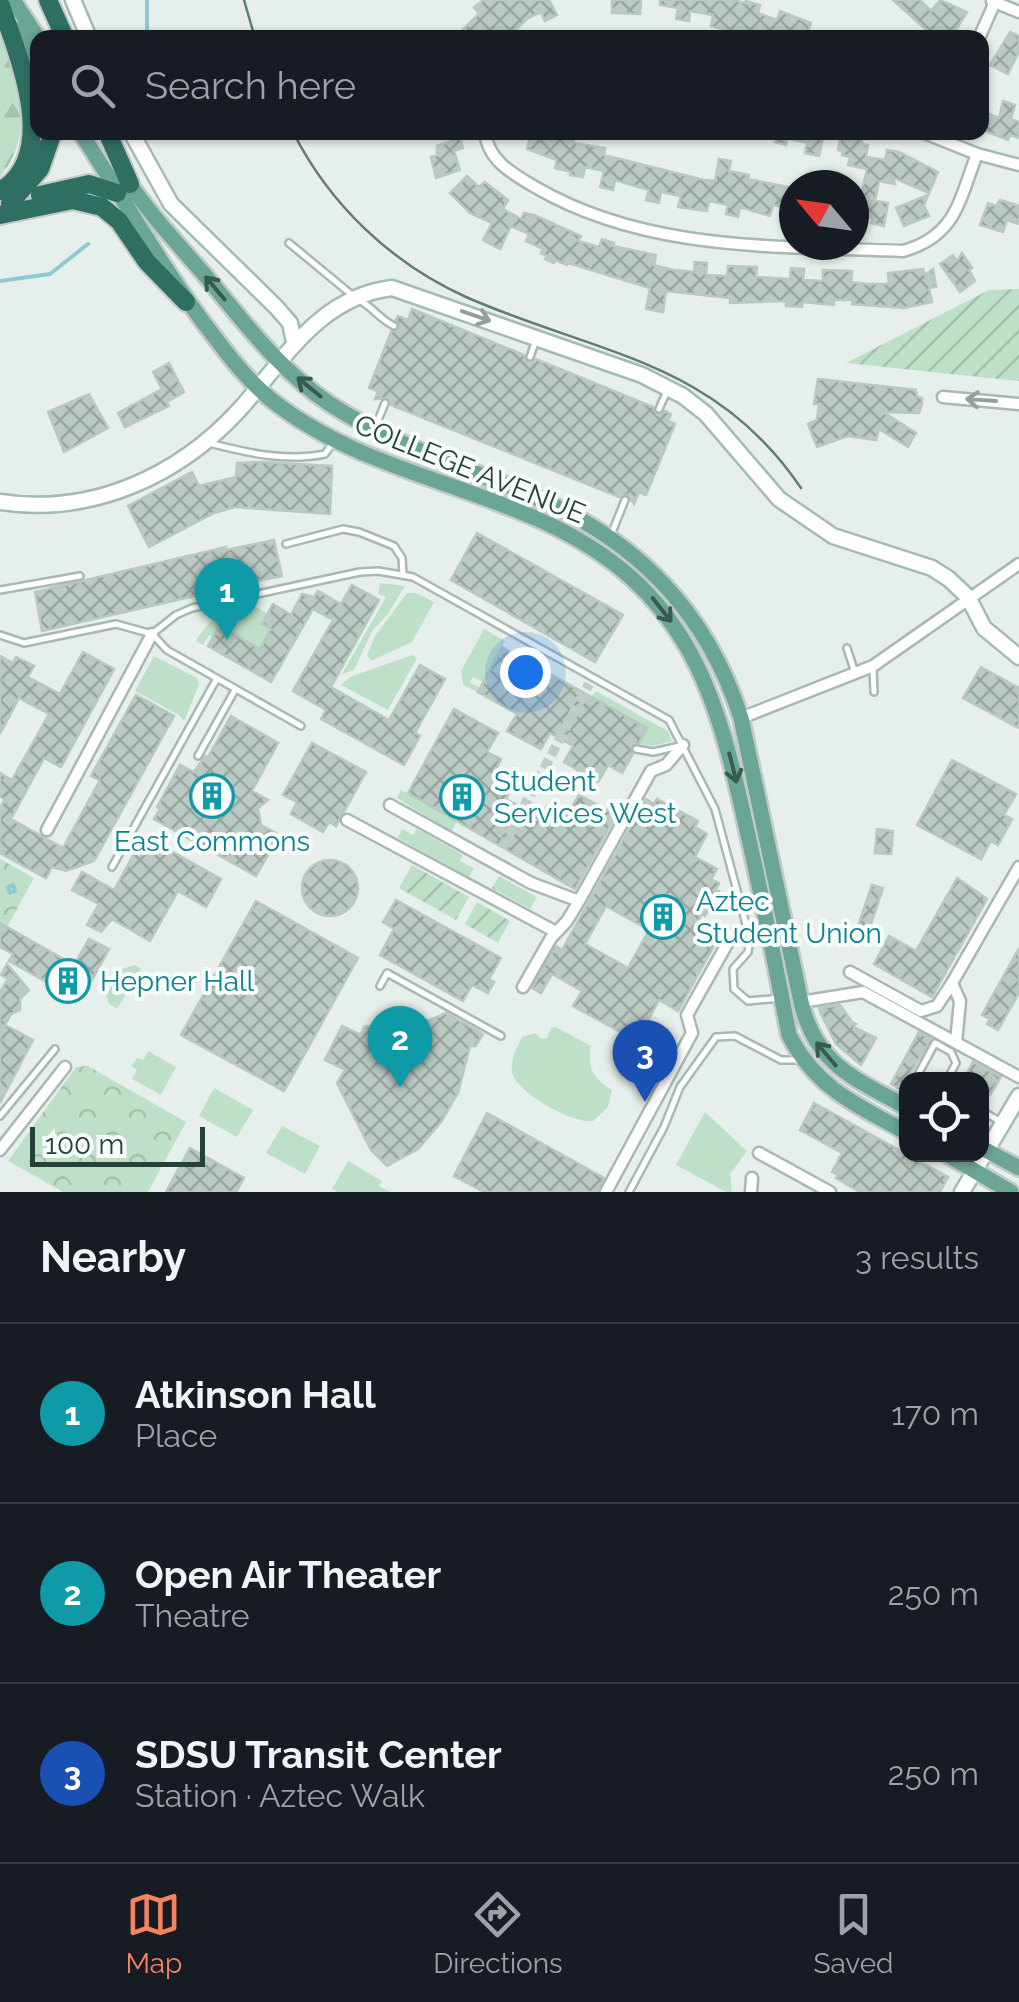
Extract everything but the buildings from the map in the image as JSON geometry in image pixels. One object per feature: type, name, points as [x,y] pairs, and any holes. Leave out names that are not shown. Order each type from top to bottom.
[{"type":"highway","points":[[48,0],[61,30]]},
{"type":"highway","points":[[1,5],[30,105]]},
{"type":"highway","points":[[2,203],[8,186],[25,163],[30,139]]},
{"type":"highway","points":[[2,203],[40,169],[50,140]]},
{"type":"highway","points":[[2,203],[82,184],[124,189],[109,140]]},
{"type":"highway","points":[[2,203],[96,204],[119,221],[147,262],[186,302]]},
{"type":"main road","points":[[14,0],[33,30]]},
{"type":"main road","points":[[1,5],[30,53]]},
{"type":"main road","name":"COLLEGE AVENUE","points":[[86,140],[124,189],[279,362],[374,430],[539,499],[610,538],[647,568],[683,606],[708,639],[728,676],[742,718],[811,1034],[832,1064],[899,1099]]},
{"type":"main road","name":"COLLEGE AVENUE","points":[[101,140],[186,302],[258,388],[310,428],[366,456],[541,520],[582,541],[622,569],[652,597],[696,659],[732,759],[789,1035],[802,1060],[821,1081],[899,1128]]},
{"type":"main road","points":[[703,675],[732,716],[742,718]]},
{"type":"main road","points":[[989,1152],[1019,1168]]},
{"type":"main road","points":[[960,1162],[1010,1192]]},
{"type":"street","points":[[72,0],[85,30]]},
{"type":"street","points":[[983,30],[992,1],[1019,12]]},
{"type":"street","points":[[135,140],[171,204],[276,306],[290,323],[294,342]]},
{"type":"street","points":[[486,140],[502,167],[577,208],[655,234],[734,244],[903,251],[925,244],[952,220],[977,154]]},
{"type":"street","points":[[947,140],[977,154],[1019,165]]},
{"type":"street","points":[[0,502],[80,501],[133,488],[168,470],[206,443],[258,388],[294,342],[354,296],[392,288],[422,305],[537,337],[642,375],[684,396],[706,414],[768,488],[810,522],[858,546],[932,568],[968,597],[984,628],[1019,657]]},
{"type":"street","points":[[943,397],[1019,404]]},
{"type":"street","points":[[742,718],[872,666],[1019,564]]},
{"type":"street","points":[[47,830],[152,634]]},
{"type":"street","points":[[523,987],[579,901],[651,771],[666,765],[683,745]]},
{"type":"street","points":[[390,805],[530,883],[579,901]]},
{"type":"street","points":[[347,820],[556,932]]},
{"type":"street","points":[[850,972],[921,1012],[937,1006],[1019,867]]},
{"type":"street","points":[[606,1192],[692,1033],[688,1015],[732,935],[739,937]]},
{"type":"street","points":[[952,983],[960,1001],[954,1047]]},
{"type":"street","points":[[801,1002],[863,992],[954,1047],[1019,1077]]},
{"type":"street","points":[[0,1150],[65,1067]]},
{"type":"street","points":[[989,1144],[1019,1096]]},
{"type":"street","points":[[759,1153],[830,1192]]},
{"type":"street","points":[[962,1192],[979,1162]]},
{"type":"street","points":[[751,1192],[752,1178]]},
{"type":"lane","points":[[289,243],[371,306],[379,319],[394,326]]},
{"type":"lane","points":[[530,357],[537,337]]},
{"type":"lane","points":[[660,409],[668,388]]},
{"type":"lane","points":[[374,430],[385,403]]},
{"type":"lane","points":[[206,443],[263,456],[307,458],[325,454],[335,440]]},
{"type":"lane","points":[[610,538],[625,500]]},
{"type":"lane","points":[[286,544],[343,529],[359,532],[394,546],[402,558],[403,574]]},
{"type":"lane","points":[[152,634],[192,608],[360,572],[403,574],[437,588],[659,713],[675,729],[716,809],[750,938],[748,952],[733,969],[734,990],[748,1001],[782,998]]},
{"type":"lane","points":[[0,590],[80,576]]},
{"type":"lane","points":[[0,636],[24,642],[116,624],[152,634],[163,648],[301,726]]},
{"type":"lane","points":[[847,648],[855,673]]},
{"type":"lane","points":[[872,666],[874,692]]},
{"type":"lane","points":[[112,868],[216,680]]},
{"type":"lane","points":[[198,756],[235,690]]},
{"type":"lane","points":[[636,749],[653,752],[683,745]]},
{"type":"lane","points":[[380,986],[387,972],[501,1036]]},
{"type":"lane","points":[[629,1192],[680,1088],[716,1037],[736,1036],[781,1060],[802,1060]]},
{"type":"lane","points":[[920,1072],[936,1043],[954,1047],[956,1063],[951,1072]]},
{"type":"lane","points":[[0,1116],[55,1048]]},
{"type":"lane","points":[[989,1115],[1004,1123]]},
{"type":"green space","points":[[0,36],[14,72],[21,126],[11,161],[0,177]]},
{"type":"green space","points":[[1019,289],[1019,381],[846,363],[989,290]]},
{"type":"green space","points":[[380,583],[405,586],[372,631],[354,670],[342,674],[386,597],[378,594]]},
{"type":"green space","points":[[407,593],[434,602],[412,642],[371,661],[367,655],[375,636]]},
{"type":"green space","points":[[255,607],[267,613],[262,624],[271,629],[263,643],[264,652],[209,635],[203,645],[196,641],[214,619]]},
{"type":"green space","points":[[484,629],[505,641],[483,682],[473,677],[470,682],[480,688],[478,692],[463,685],[461,671]]},
{"type":"green space","points":[[412,655],[417,658],[388,710],[341,685],[350,677]]},
{"type":"green space","points":[[154,656],[197,678],[199,685],[184,721],[135,691]]},
{"type":"green space","points":[[596,691],[668,731],[672,741],[653,746],[639,744],[647,728],[591,697]]},
{"type":"green space","points":[[401,790],[457,821],[451,832],[397,798]]},
{"type":"green space","points":[[402,829],[413,835],[417,829],[463,855],[460,861],[474,868],[469,877],[398,838]]},
{"type":"green space","points":[[0,859],[34,878],[7,927],[0,923]]},
{"type":"green space","points":[[412,865],[469,897],[456,920],[399,888]]},
{"type":"green space","points":[[499,876],[537,897],[530,909],[492,888]]},
{"type":"green space","points":[[477,902],[510,921],[498,943],[465,924]]},
{"type":"green space","points":[[135,965],[141,969],[117,1009],[106,996],[122,969]]},
{"type":"green space","points":[[551,1028],[591,1046],[593,1072],[612,1090],[608,1107],[593,1121],[573,1118],[548,1107],[526,1091],[513,1075],[512,1061],[522,1037],[535,1033],[547,1038]]},
{"type":"green space","points":[[148,1051],[176,1067],[161,1095],[132,1079],[137,1070],[131,1066],[137,1058],[143,1060]]},
{"type":"green space","points":[[88,1066],[186,1122],[148,1192],[63,1192],[8,1161],[76,1067]]},
{"type":"green space","points":[[214,1088],[253,1110],[237,1137],[199,1116]]},
{"type":"green space","points":[[705,1112],[747,1151],[730,1174],[732,1192],[676,1165]]},
{"type":"green space","points":[[282,1126],[320,1146],[305,1174],[266,1153]]},
{"type":"green space","points":[[348,1161],[382,1181],[379,1186],[390,1192],[332,1189]]},
{"type":"waterway","points":[[147,0],[147,30]]},
{"type":"waterway","points":[[0,281],[50,274],[88,244]]},
{"type":"waterway","points":[[13,885],[15,891],[10,893],[8,887],[13,885]]},
{"type":"tunnel","points":[[502,848],[589,684]]},
{"type":"tram line","points":[[244,0],[253,30]]},
{"type":"tram line","points":[[297,140],[344,207],[413,267],[466,297],[606,348],[691,386],[730,412],[767,445],[801,488]]},
{"type":"place","name":"Atkinson Hall","points":[[227,640]]},
{"type":"place","name":"East Commons","points":[[212,796]]},
{"type":"place","name":"Student Services West","points":[[462,797]]},
{"type":"place","name":"Aztec Student Union","points":[[663,917]]},
{"type":"place","name":"Hepner Hall","points":[[68,981]]},
{"type":"place","name":"Open Air Theater","points":[[400,1088]]},
{"type":"place","name":"SDSU Transit Center","points":[[645,1102]]}]
